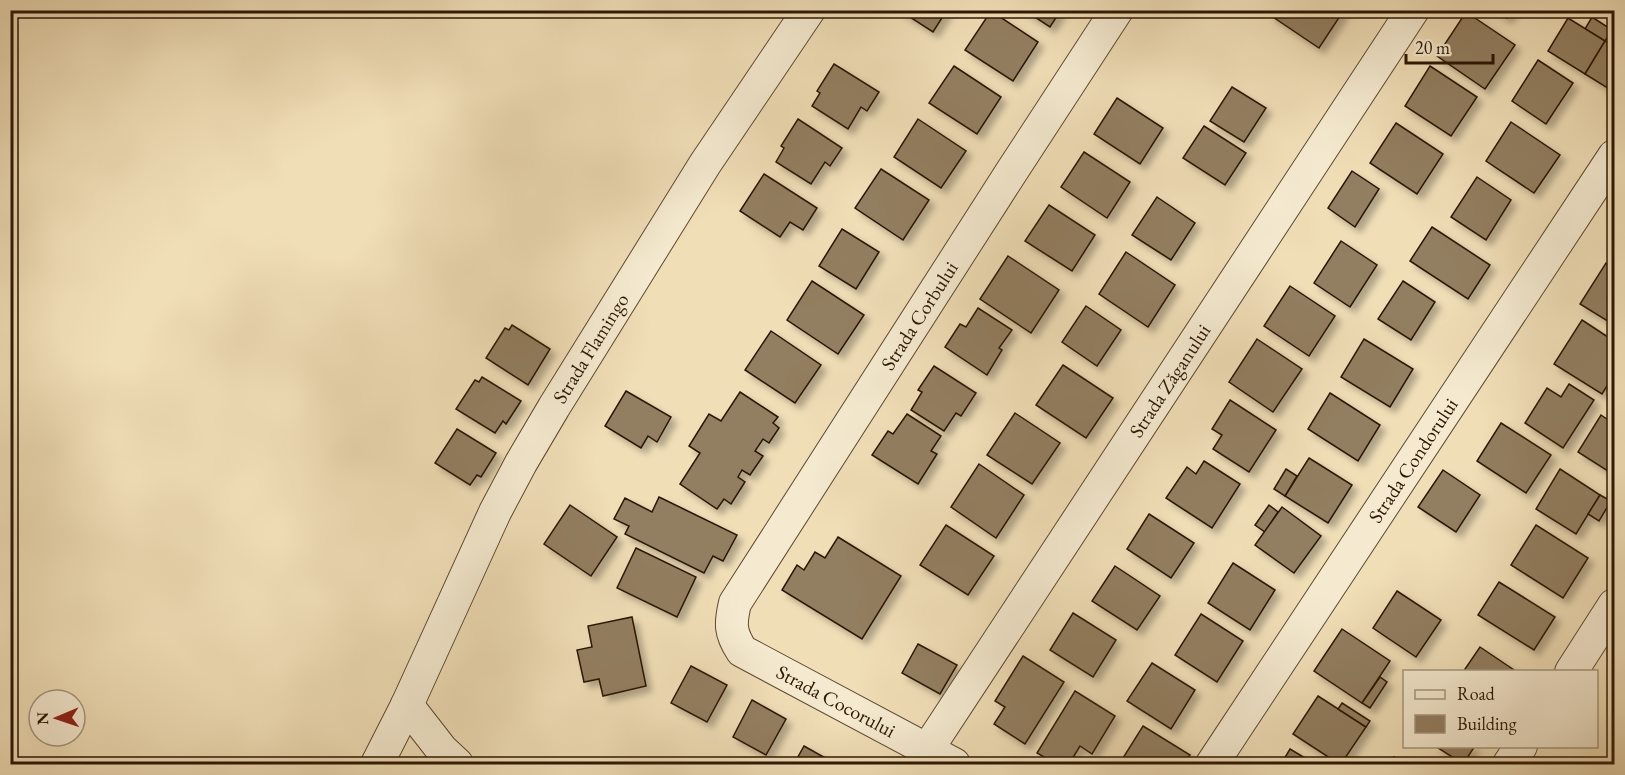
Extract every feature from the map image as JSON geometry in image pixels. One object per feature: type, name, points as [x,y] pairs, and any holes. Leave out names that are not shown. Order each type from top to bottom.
[{"type":"street","name":"Strada Flamingo","points":[[377,765],[407,705],[495,512],[521,464],[705,164],[809,10]]},
{"type":"street","name":"Strada Corbului","points":[[731,627],[735,603],[1118,10]]},
{"type":"street","name":"Strada Zăganului","points":[[940,757],[1413,10]]},
{"type":"street","name":"Strada Condorului","points":[[1212,765],[1614,156]]},
{"type":"street","points":[[1572,670],[1614,605]]},
{"type":"street","name":"Strada Cocorului","points":[[731,627],[734,639],[742,651],[940,757]]},
{"type":"street","points":[[407,705],[442,750],[457,765]]},
{"type":"street","points":[[1509,765],[1520,748]]},
{"type":"building","points":[[899,10],[947,10],[933,32]]},
{"type":"building","points":[[1024,10],[1061,10],[1050,27]]},
{"type":"building","points":[[1273,10],[1344,10],[1319,48],[1270,15]]},
{"type":"building","points":[[1495,10],[1512,10],[1507,18]]},
{"type":"building","points":[[991,11],[1038,42],[1013,81],[965,50]]},
{"type":"building","points":[[1466,12],[1515,45],[1485,89],[1437,56]]},
{"type":"building","points":[[1592,17],[1612,30],[1605,41],[1585,29]]},
{"type":"building","points":[[1568,18],[1605,41],[1585,74],[1548,51]]},
{"type":"building","points":[[1605,41],[1614,47],[1614,92],[1585,74]]},
{"type":"building","points":[[1538,60],[1573,83],[1546,124],[1512,101]]},
{"type":"building","points":[[834,64],[879,92],[867,111],[861,107],[848,129],[812,106],[820,93],[817,91]]},
{"type":"building","points":[[954,66],[1001,97],[977,134],[929,103]]},
{"type":"building","points":[[1430,66],[1477,97],[1451,136],[1405,106]]},
{"type":"building","points":[[1232,87],[1266,108],[1244,142],[1210,121]]},
{"type":"building","points":[[1117,98],[1163,128],[1140,164],[1094,134]]},
{"type":"building","points":[[798,119],[842,148],[830,166],[825,162],[811,184],[776,162],[784,148],[781,146]]},
{"type":"building","points":[[918,119],[966,151],[941,188],[894,157]]},
{"type":"building","points":[[1511,122],[1560,155],[1534,193],[1486,161]]},
{"type":"building","points":[[1396,123],[1443,154],[1417,194],[1370,163]]},
{"type":"building","points":[[1204,126],[1246,153],[1225,185],[1183,158]]},
{"type":"building","points":[[1084,152],[1130,182],[1107,218],[1061,187]]},
{"type":"building","points":[[881,169],[929,200],[903,240],[855,208]]},
{"type":"building","points":[[1352,171],[1379,189],[1355,227],[1328,208]]},
{"type":"building","points":[[764,174],[817,208],[803,230],[790,222],[780,237],[740,211]]},
{"type":"building","points":[[1477,177],[1511,200],[1486,240],[1451,217]]},
{"type":"building","points":[[1157,197],[1195,223],[1171,260],[1132,235]]},
{"type":"building","points":[[1049,205],[1095,235],[1072,271],[1025,241]]},
{"type":"building","points":[[1432,227],[1490,265],[1468,299],[1410,261]]},
{"type":"building","points":[[842,229],[879,252],[856,289],[819,266]]},
{"type":"building","points":[[1341,241],[1377,265],[1350,307],[1314,283]]},
{"type":"building","points":[[1126,252],[1175,285],[1148,327],[1099,294]]},
{"type":"building","points":[[1008,256],[1059,290],[1031,333],[980,299]]},
{"type":"building","points":[[1606,263],[1614,269],[1614,325],[1580,304]]},
{"type":"building","points":[[812,281],[864,315],[838,354],[787,320]]},
{"type":"building","points":[[1403,281],[1435,302],[1411,340],[1378,319]]},
{"type":"building","points":[[1290,286],[1335,316],[1309,356],[1264,326]]},
{"type":"building","points":[[1086,306],[1121,330],[1097,366],[1062,342]]},
{"type":"building","points":[[978,308],[1012,330],[999,348],[1002,350],[987,375],[945,347],[960,324],[966,327]]},
{"type":"building","points":[[1582,320],[1614,341],[1614,375],[1602,394],[1554,364]]},
{"type":"building","points":[[512,325],[550,349],[528,385],[486,358],[505,328],[509,330]]},
{"type":"building","points":[[771,331],[821,365],[795,403],[745,370]]},
{"type":"building","points":[[1257,339],[1302,369],[1273,412],[1229,382]]},
{"type":"building","points":[[1364,339],[1413,369],[1390,407],[1341,377]]},
{"type":"building","points":[[1063,365],[1113,398],[1086,438],[1036,405]]},
{"type":"building","points":[[934,366],[976,393],[961,416],[956,413],[944,431],[911,410],[922,392],[918,390]]},
{"type":"building","points":[[482,377],[521,401],[506,424],[503,421],[495,433],[456,409],[475,380],[479,382]]},
{"type":"building","points":[[1569,384],[1594,400],[1563,448],[1525,423],[1547,388],[1561,397]]},
{"type":"building","points":[[626,391],[671,417],[657,442],[648,436],[641,448],[605,426]]},
{"type":"building","points":[[740,392],[778,417],[773,423],[779,428],[769,443],[763,439],[755,451],[763,456],[750,475],[742,470],[738,477],[745,482],[731,504],[724,499],[717,509],[680,484],[700,453],[689,446],[709,414],[721,421]]},
{"type":"building","points":[[1330,393],[1380,425],[1358,461],[1308,429]]},
{"type":"building","points":[[1230,400],[1276,430],[1249,472],[1213,449],[1222,435],[1212,429]]},
{"type":"building","points":[[1015,413],[1060,443],[1032,484],[987,455]]},
{"type":"building","points":[[907,414],[941,436],[931,451],[937,454],[918,484],[872,455],[888,431],[893,434]]},
{"type":"building","points":[[1601,415],[1614,424],[1614,475],[1578,452]]},
{"type":"building","points":[[1501,423],[1551,455],[1526,493],[1477,461]]},
{"type":"building","points":[[457,429],[496,453],[481,477],[477,475],[470,485],[435,463]]},
{"type":"building","points":[[1309,458],[1352,485],[1328,523],[1285,496]]},
{"type":"building","points":[[1204,461],[1240,484],[1212,528],[1166,498],[1187,467],[1196,474]]},
{"type":"building","points":[[979,464],[1024,495],[996,538],[951,507]]},
{"type":"building","points":[[1286,469],[1297,476],[1285,496],[1274,489]]},
{"type":"building","points":[[1560,469],[1600,495],[1576,534],[1536,509]]},
{"type":"building","points":[[1443,470],[1480,495],[1456,532],[1418,507]]},
{"type":"building","points":[[1600,495],[1611,501],[1599,521],[1588,514]]},
{"type":"building","points":[[659,497],[737,535],[723,561],[713,556],[704,573],[625,534],[629,526],[614,519],[625,498],[652,512]]},
{"type":"building","points":[[570,505],[617,537],[591,576],[544,544]]},
{"type":"building","points":[[1269,505],[1278,512],[1265,532],[1255,525]]},
{"type":"building","points":[[1282,507],[1321,536],[1294,573],[1255,545]]},
{"type":"building","points":[[1149,514],[1194,543],[1171,578],[1127,549]]},
{"type":"building","points":[[946,525],[994,556],[968,595],[920,565]]},
{"type":"building","points":[[1536,525],[1588,558],[1563,598],[1511,565]]},
{"type":"building","points":[[838,537],[901,576],[862,639],[782,590],[797,565],[804,570],[815,552],[825,558]]},
{"type":"building","points":[[636,548],[696,577],[677,617],[617,588]]},
{"type":"building","points":[[1233,563],[1275,590],[1250,630],[1208,603]]},
{"type":"building","points":[[1115,566],[1160,596],[1137,630],[1092,601]]},
{"type":"building","points":[[1499,582],[1555,617],[1534,650],[1478,615]]},
{"type":"building","points":[[1397,591],[1441,620],[1416,657],[1373,628]]},
{"type":"building","points":[[1073,613],[1116,640],[1093,677],[1050,650]]},
{"type":"building","points":[[1201,614],[1243,641],[1217,682],[1175,655]]},
{"type":"building","points":[[632,617],[646,686],[603,696],[599,679],[584,682],[577,650],[592,647],[588,626]]},
{"type":"building","points":[[1342,629],[1390,661],[1362,703],[1314,671]]},
{"type":"building","points":[[918,644],[957,665],[940,694],[902,673]]},
{"type":"building","points":[[1480,647],[1514,670],[1464,670]]},
{"type":"building","points":[[1023,656],[1064,682],[1025,744],[994,724],[1005,707],[995,701]]},
{"type":"building","points":[[1152,663],[1195,690],[1171,729],[1127,701]]},
{"type":"building","points":[[691,666],[727,685],[707,722],[671,703]]},
{"type":"building","points":[[1380,677],[1387,682],[1370,708],[1362,703]]},
{"type":"building","points":[[1075,691],[1115,716],[1092,754],[1080,746],[1069,764],[1056,764],[1037,753]]},
{"type":"building","points":[[1318,696],[1366,727],[1341,764],[1293,734]]},
{"type":"building","points":[[752,700],[786,719],[766,755],[733,737]]},
{"type":"building","points":[[1342,703],[1370,721],[1366,727],[1338,709]]},
{"type":"building","points":[[1143,726],[1190,755],[1184,764],[1133,764],[1123,758]]},
{"type":"building","points":[[804,746],[836,764],[794,764]]},
{"type":"building","points":[[1438,748],[1474,748],[1463,764]]},
{"type":"building","points":[[1290,749],[1315,764],[1281,764]]},
{"type":"building","points":[[1394,757],[1405,764],[1389,764]]}]
